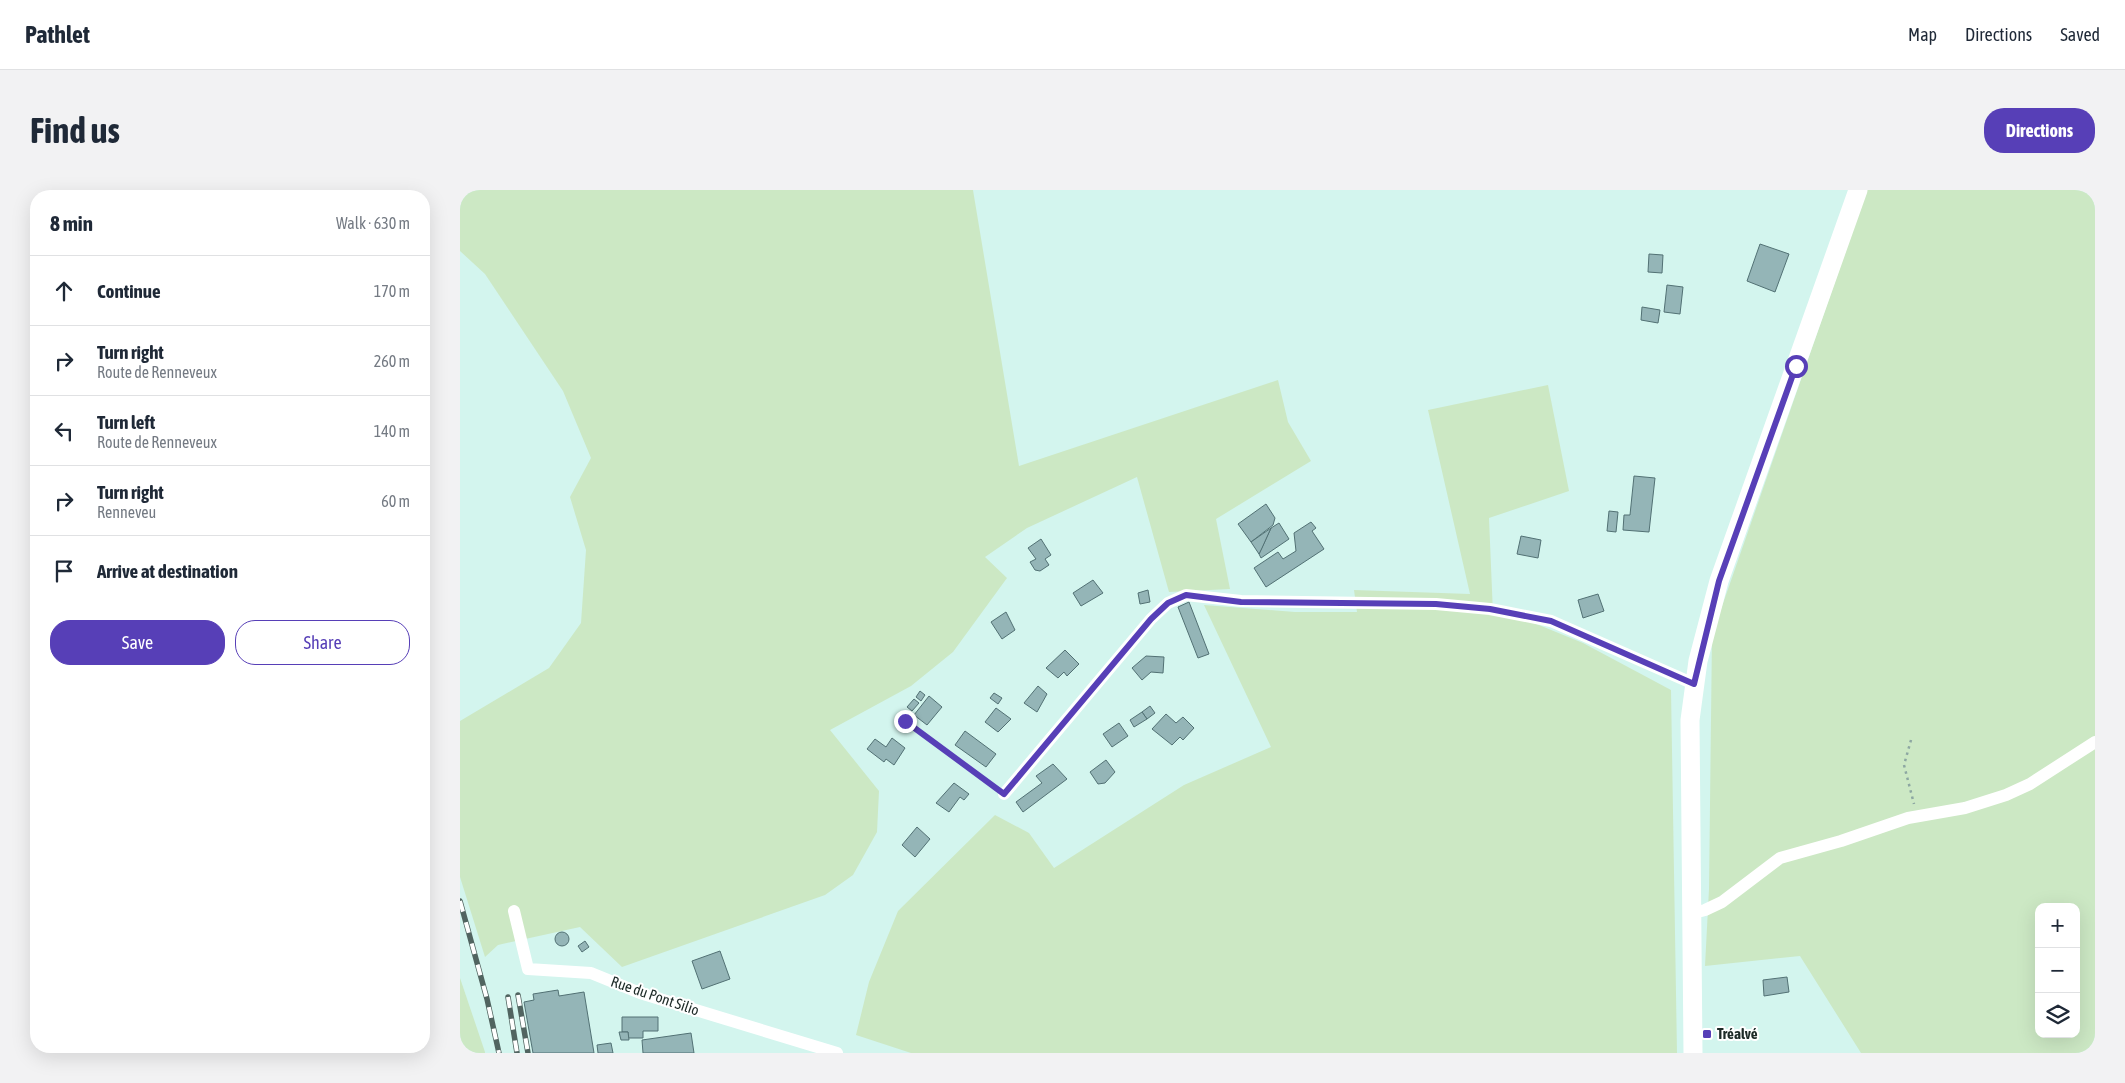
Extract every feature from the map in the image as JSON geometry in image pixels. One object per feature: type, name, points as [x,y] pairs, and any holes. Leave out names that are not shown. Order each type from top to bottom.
[{"type":"main road","points":[[1693,1053],[1690,914],[1690,720],[1694,684],[1719,581],[1858,190]]},
{"type":"street","points":[[1004,794],[1151,619],[1168,603],[1186,595],[1241,602],[1436,604],[1519,613],[1551,621],[1694,684]]},
{"type":"street","points":[[1690,914],[1705,910],[1722,902],[1780,858],[1918,816],[1965,808],[2006,795],[2030,784],[2095,742]]},
{"type":"street","name":"Rue du Pont Silio","points":[[514,911],[528,969],[591,973],[640,993],[838,1053]]},
{"type":"path","points":[[905,721],[1004,794]]},
{"type":"path","points":[[1911,740],[1904,766],[1918,816]]},
{"type":"green space","points":[[460,190],[973,190],[1019,466],[1278,380],[1288,422],[1311,461],[1216,519],[1230,589],[1169,592],[1137,477],[1027,528],[985,557],[1007,578],[953,652],[911,686],[830,730],[879,791],[877,832],[853,875],[825,895],[622,967],[580,927],[498,945],[485,957],[460,877],[460,721],[549,668],[581,623],[586,550],[570,497],[591,458],[563,391],[485,274],[460,251]]},
{"type":"green space","points":[[1867,190],[2095,190],[2095,1053],[1861,1053],[1800,956],[1705,966],[1709,889],[1712,635]]},
{"type":"green space","points":[[1548,385],[1569,491],[1489,518],[1493,614],[1534,623],[1583,643],[1671,690],[1677,1053],[911,1053],[856,1035],[869,982],[898,911],[995,815],[1029,833],[1054,868],[1184,785],[1271,747],[1204,605],[1295,612],[1357,612],[1354,590],[1470,594],[1428,410]]},
{"type":"green space","points":[[460,978],[485,1052],[485,1053],[460,1053]]},
{"type":"building","points":[[1760,244],[1789,254],[1775,292],[1747,281]]},
{"type":"building","points":[[1649,254],[1663,255],[1662,273],[1648,272]]},
{"type":"building","points":[[1667,285],[1683,287],[1680,314],[1664,312]]},
{"type":"building","points":[[1642,307],[1660,310],[1658,323],[1641,320]]},
{"type":"building","points":[[1634,476],[1655,478],[1649,532],[1623,530],[1624,515],[1630,515]]},
{"type":"building","points":[[1266,504],[1275,518],[1273,525],[1251,542],[1238,524]]},
{"type":"building","points":[[1609,511],[1618,512],[1616,532],[1607,531]]},
{"type":"building","points":[[1311,522],[1316,528],[1312,531],[1324,549],[1266,587],[1254,568],[1278,552],[1283,559],[1296,551],[1294,533]]},
{"type":"building","points":[[1279,523],[1289,539],[1261,558],[1259,554],[1271,528]]},
{"type":"building","points":[[1271,528],[1262,548],[1259,554],[1251,542]]},
{"type":"building","points":[[1521,536],[1541,540],[1538,558],[1517,554]]},
{"type":"building","points":[[1041,539],[1051,555],[1045,559],[1049,565],[1040,571],[1035,570],[1030,562],[1036,559],[1028,548]]},
{"type":"building","points":[[1093,580],[1103,593],[1081,606],[1073,593]]},
{"type":"building","points":[[1148,590],[1150,602],[1140,604],[1138,593]]},
{"type":"building","points":[[1598,594],[1604,611],[1583,618],[1578,600]]},
{"type":"building","points":[[1189,602],[1209,654],[1198,658],[1178,607]]},
{"type":"building","points":[[1006,612],[1015,630],[1002,639],[991,622]]},
{"type":"building","points":[[1065,650],[1079,664],[1067,676],[1064,672],[1058,678],[1046,668]]},
{"type":"building","points":[[1146,656],[1164,657],[1163,673],[1151,672],[1142,680],[1132,668]]},
{"type":"building","points":[[1038,686],[1047,694],[1037,712],[1024,703]]},
{"type":"building","points":[[920,691],[925,695],[921,701],[916,697]]},
{"type":"building","points":[[994,693],[1002,698],[998,704],[990,698]]},
{"type":"building","points":[[929,696],[942,707],[927,725],[914,715]]},
{"type":"building","points":[[914,699],[919,703],[912,711],[907,707]]},
{"type":"building","points":[[1150,706],[1155,713],[1147,719],[1142,712]]},
{"type":"building","points":[[996,708],[1011,719],[998,732],[985,722]]},
{"type":"building","points":[[1142,712],[1147,719],[1134,727],[1130,720]]},
{"type":"building","points":[[1166,714],[1176,723],[1183,717],[1194,728],[1183,740],[1180,737],[1172,745],[1152,729]]},
{"type":"building","points":[[1119,723],[1128,736],[1112,747],[1103,734]]},
{"type":"building","points":[[965,731],[996,754],[986,767],[955,745]]},
{"type":"building","points":[[892,738],[905,748],[894,765],[886,759],[884,762],[867,749],[875,739],[886,747]]},
{"type":"building","points":[[1106,760],[1115,772],[1105,783],[1098,784],[1090,772]]},
{"type":"building","points":[[1053,764],[1067,779],[1023,812],[1016,802],[1042,783],[1036,776]]},
{"type":"building","points":[[954,783],[969,794],[964,800],[960,797],[949,812],[936,803]]},
{"type":"building","points":[[917,827],[930,839],[915,857],[902,845]]},
{"type":"building","points":[[559,932],[565,932],[569,939],[565,946],[559,946],[555,942],[555,936]]},
{"type":"building","points":[[585,941],[589,947],[582,952],[578,946]]},
{"type":"building","points":[[720,951],[730,979],[702,989],[692,961]]},
{"type":"building","points":[[1787,977],[1789,992],[1764,996],[1763,980]]},
{"type":"building","points":[[558,990],[559,996],[584,992],[594,1053],[533,1053],[524,1002],[534,1000],[533,994]]},
{"type":"building","points":[[622,1017],[658,1017],[658,1031],[643,1031],[643,1038],[628,1038],[628,1032],[622,1032]]},
{"type":"building","points":[[619,1032],[628,1032],[629,1040],[621,1040]]},
{"type":"building","points":[[691,1033],[694,1053],[643,1053],[642,1040]]},
{"type":"building","points":[[611,1043],[613,1053],[598,1053],[597,1045]]},
{"type":"railway","points":[[460,901],[487,999],[499,1053]]},
{"type":"railway","points":[[518,995],[528,1053]]},
{"type":"railway","points":[[508,997],[517,1053]]},
{"type":"place","name":"Tréalvé","points":[[1707,1034]]},
{"type":"route","points":[[905,721],[1004,794],[1151,619],[1168,603],[1186,595],[1241,602],[1436,604],[1519,613],[1551,621],[1694,684],[1707,623],[1719,581],[1796,366]]}]
